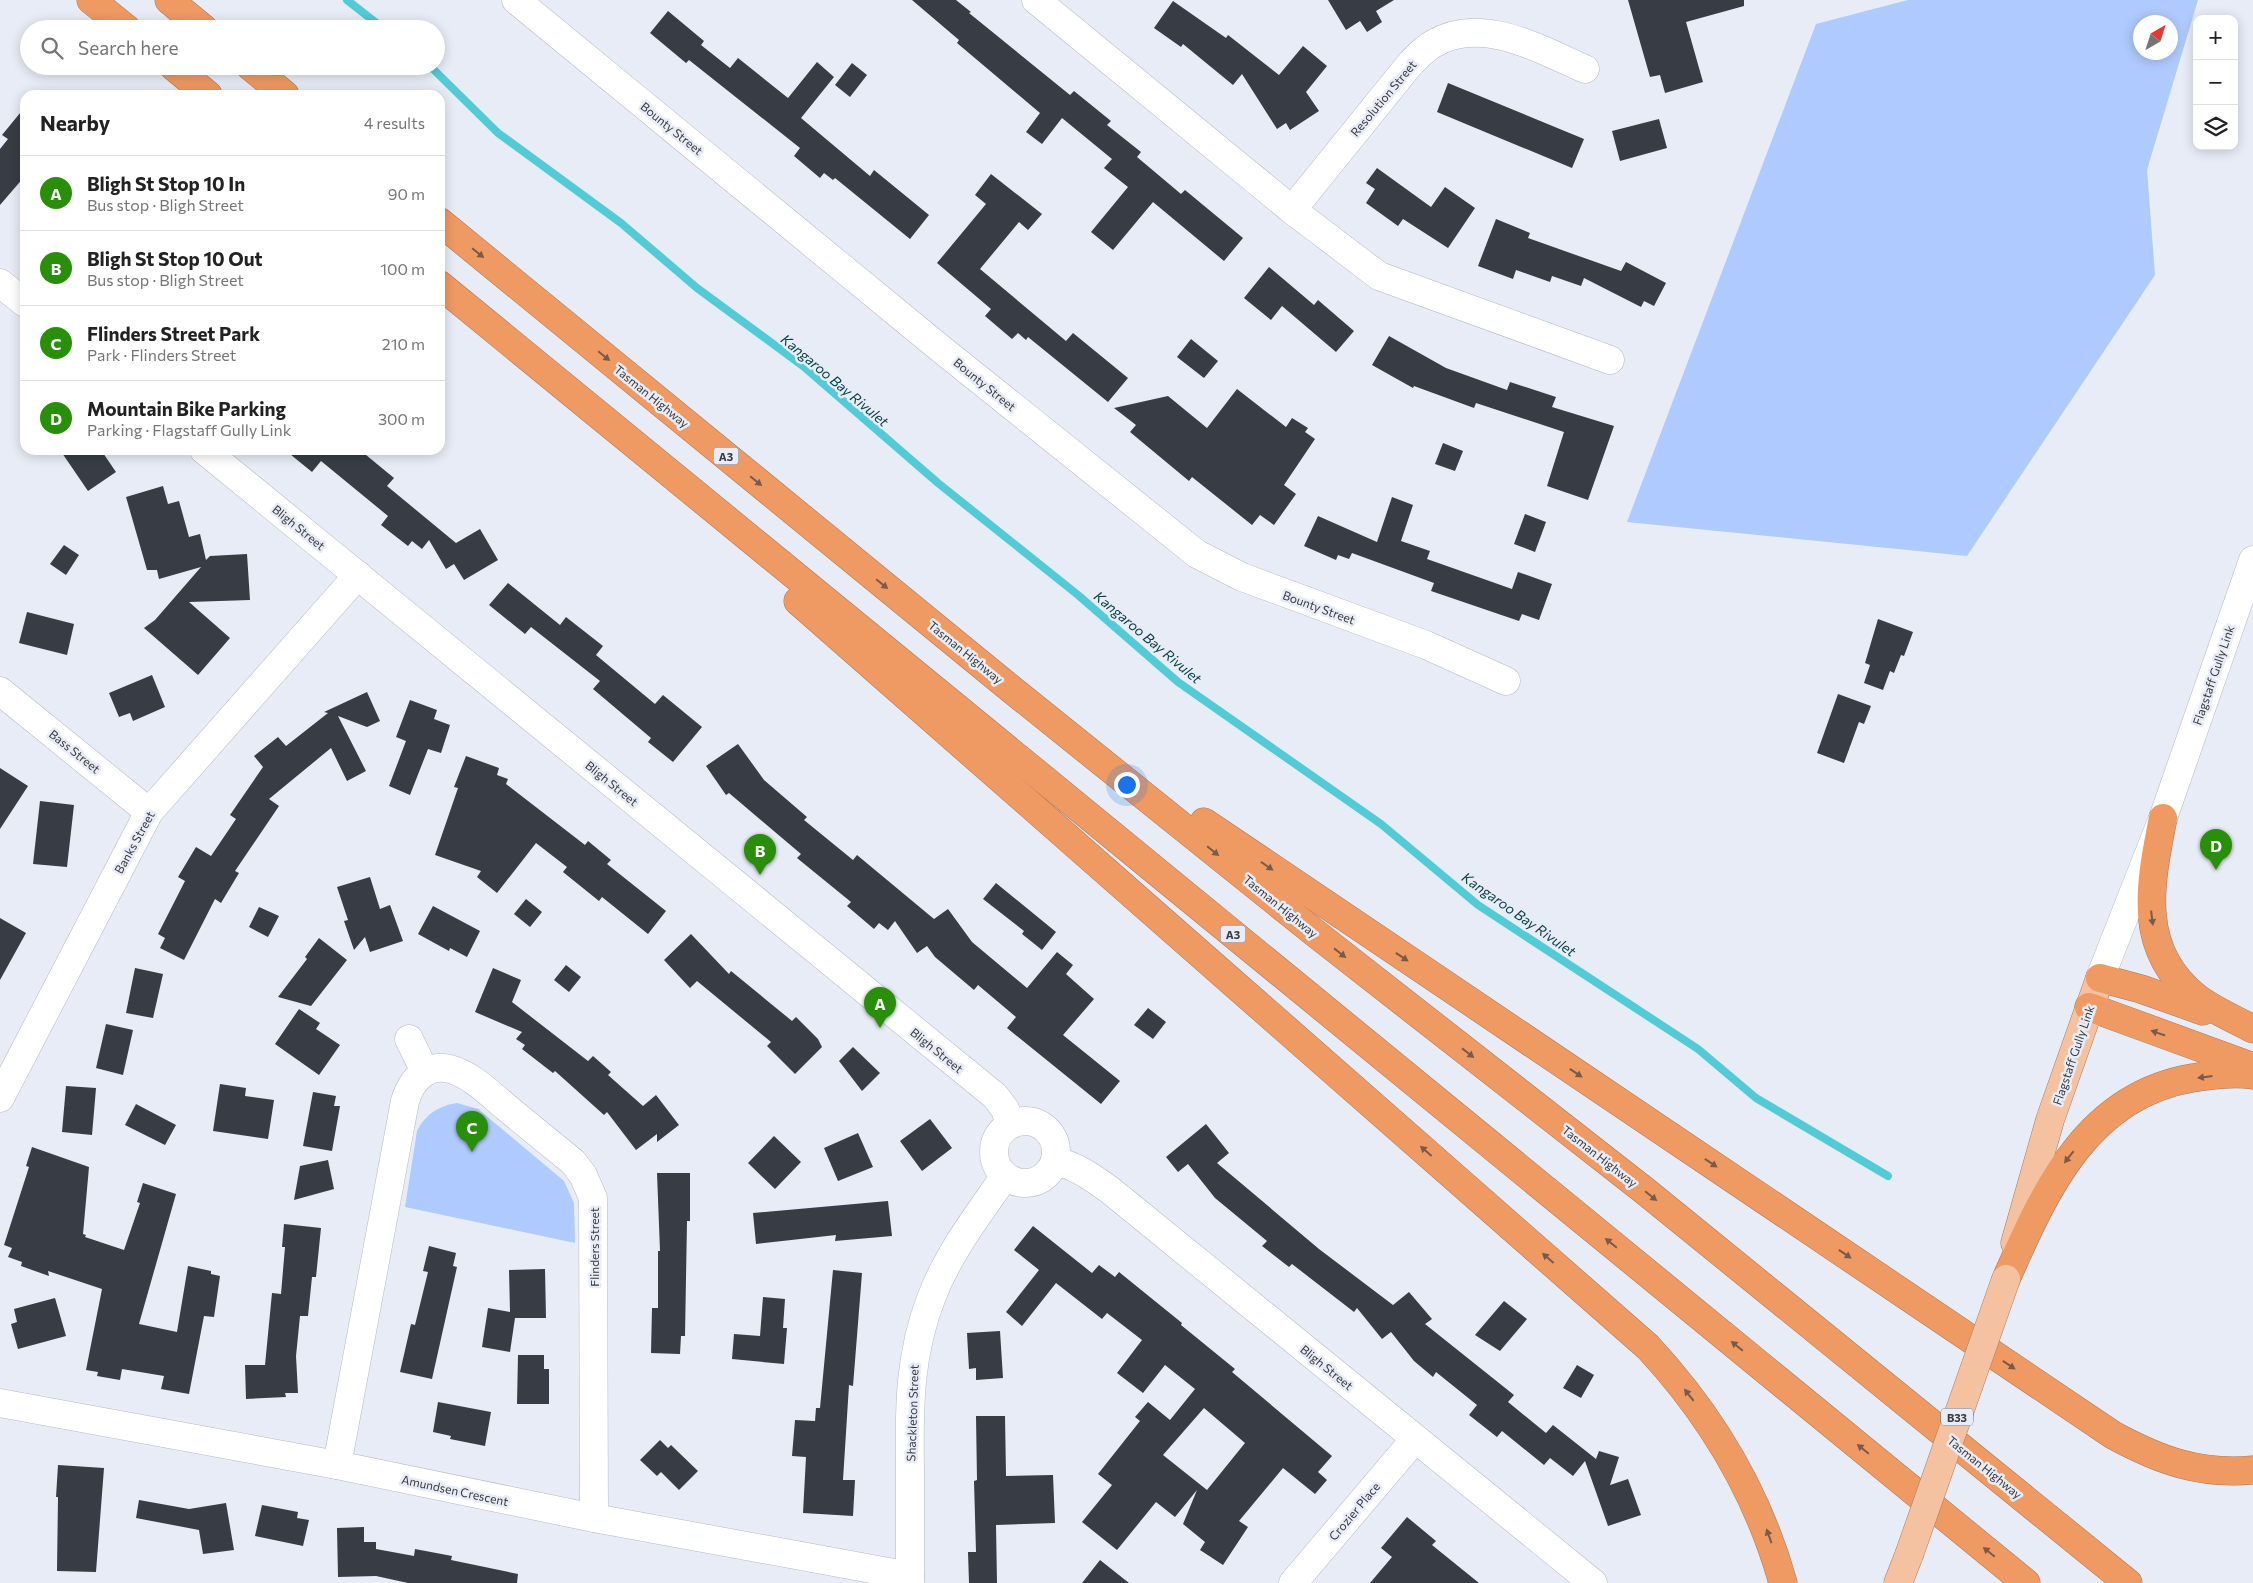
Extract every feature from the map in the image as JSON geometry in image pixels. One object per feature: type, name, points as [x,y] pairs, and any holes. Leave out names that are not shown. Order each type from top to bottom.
[{"type":"highway","points":[[91,0],[116,20]]},
{"type":"highway","points":[[169,0],[193,20]]},
{"type":"highway","points":[[184,75],[202,90]]},
{"type":"highway","points":[[261,75],[279,90]]},
{"type":"highway","name":"Tasman Highway","points":[[445,226],[1314,933],[1668,1210],[2128,1583]]},
{"type":"highway","name":"A3","points":[[445,289],[2026,1583]]},
{"type":"highway","points":[[469,309],[983,764],[1648,1347],[1696,1404],[1733,1461],[1769,1536],[1783,1583]]},
{"type":"highway","points":[[1012,689],[1286,879],[2113,1435],[2143,1451],[2174,1463],[2210,1470],[2234,1472],[2253,1470]]},
{"type":"highway","points":[[2163,818],[2155,859],[2151,905],[2155,938],[2161,955],[2174,977],[2198,998],[2253,1029]]},
{"type":"highway","points":[[2100,978],[2141,988],[2253,1029]]},
{"type":"highway","points":[[2090,1007],[2253,1067]]},
{"type":"highway","points":[[2006,1279],[2043,1200],[2060,1170],[2097,1126],[2121,1107],[2150,1091],[2175,1081],[2239,1073],[2253,1076]]},
{"type":"main road","name":"Flagstaff Gully Link","points":[[1899,1583],[2006,1279],[2041,1147],[2100,978]]},
{"type":"street","name":"Bounty Street","points":[[516,0],[956,361],[1197,554],[1252,581],[1426,645],[1506,681]]},
{"type":"street","points":[[1036,0],[1292,210],[1379,276],[1610,360]]},
{"type":"street","name":"Resolution Street","points":[[1292,210],[1410,64],[1431,45],[1443,38],[1476,33],[1496,34],[1525,43],[1585,69]]},
{"type":"street","points":[[0,283],[20,299]]},
{"type":"street","name":"Bligh Street","points":[[210,455],[995,1096],[1005,1109],[1010,1124]]},
{"type":"street","name":"Flagstaff Gully Link","points":[[2100,978],[2163,818],[2253,560]]},
{"type":"street","name":"Banks Street","points":[[0,1098],[149,812],[358,575]]},
{"type":"street","name":"Bass Street","points":[[0,691],[149,812]]},
{"type":"street","points":[[337,1465],[405,1102],[409,1090],[425,1072],[409,1039]]},
{"type":"street","name":"Flinders Street","points":[[425,1072],[448,1069],[478,1084],[573,1162],[589,1186],[594,1211],[594,1518]]},
{"type":"street","points":[[1030,1121],[1040,1124],[1049,1131],[1055,1145],[1056,1161],[1052,1169],[1038,1181],[1021,1183],[1004,1176],[998,1168],[994,1149],[996,1138],[1010,1124],[1030,1121]]},
{"type":"street","name":"Bligh Street","points":[[1056,1161],[1070,1164],[1111,1191],[1592,1583]]},
{"type":"street","name":"Shackleton Street","points":[[910,1579],[909,1410],[914,1354],[932,1296],[944,1270],[960,1240],[1004,1176]]},
{"type":"street","name":"Amundsen Crescent","points":[[0,1403],[337,1465],[594,1518],[910,1579]]},
{"type":"street","name":"Crozier Place","points":[[1293,1583],[1415,1439]]},
{"type":"shaded area","points":[[1908,0],[2198,0],[2147,170],[2155,275],[1967,556],[1627,522],[1816,24]]},
{"type":"shaded area","points":[[457,1103],[478,1109],[564,1181],[574,1203],[575,1243],[405,1207],[417,1131],[420,1125],[433,1112],[444,1106]]},
{"type":"building","points":[[912,0],[956,0],[971,12],[969,13],[1070,95],[1074,91],[1111,121],[1107,125],[1141,152],[1137,157],[1181,194],[1185,190],[1243,238],[1224,261],[1153,202],[1113,250],[1091,232],[1128,187],[1104,168],[1112,159],[1062,118],[1042,144],[1026,132],[1040,113],[957,43],[959,40]]},
{"type":"building","points":[[1328,0],[1394,0],[1376,11],[1382,22],[1367,32],[1360,21],[1346,30]]},
{"type":"building","points":[[1628,0],[1744,0],[1744,6],[1686,22],[1703,82],[1665,93],[1660,75],[1650,77]]},
{"type":"building","points":[[1173,1],[1226,38],[1228,35],[1279,75],[1303,46],[1327,66],[1306,92],[1319,111],[1290,130],[1286,123],[1277,129],[1242,74],[1233,85],[1183,44],[1181,47],[1154,28]]},
{"type":"building","points":[[668,11],[704,41],[701,45],[730,68],[738,58],[788,98],[817,62],[834,77],[801,118],[870,176],[874,170],[929,215],[910,239],[835,178],[833,180],[824,173],[820,178],[794,156],[800,148],[689,60],[686,63],[650,33]]},
{"type":"building","points":[[852,63],[867,75],[850,97],[835,85]]},
{"type":"building","points":[[1448,83],[1584,139],[1572,168],[1437,112]]},
{"type":"building","points":[[20,113],[20,182],[0,205],[0,149],[8,139],[2,135]]},
{"type":"building","points":[[1659,119],[1667,148],[1620,161],[1612,131]]},
{"type":"building","points":[[1377,168],[1431,207],[1445,187],[1475,208],[1448,248],[1403,219],[1398,226],[1366,203],[1375,189],[1366,183]]},
{"type":"building","points":[[991,174],[1042,214],[1028,230],[1019,222],[980,269],[1066,341],[1073,333],[1128,378],[1108,402],[1028,337],[1026,340],[1018,333],[1012,339],[985,316],[991,309],[937,263],[986,204],[975,195]]},
{"type":"building","points":[[1496,219],[1530,233],[1528,238],[1621,271],[1626,262],[1666,283],[1654,306],[1644,301],[1641,307],[1584,278],[1581,286],[1552,276],[1550,282],[1516,270],[1513,279],[1478,266]]},
{"type":"building","points":[[1269,267],[1314,305],[1318,300],[1354,331],[1336,352],[1282,306],[1271,320],[1244,298]]},
{"type":"building","points":[[1389,336],[1446,368],[1507,390],[1510,382],[1556,397],[1552,407],[1614,426],[1588,500],[1547,486],[1564,432],[1476,403],[1474,408],[1414,386],[1413,388],[1372,365]]},
{"type":"building","points":[[1191,339],[1218,361],[1204,378],[1177,357]]},
{"type":"building","points":[[1237,389],[1286,427],[1292,418],[1308,428],[1305,432],[1315,439],[1284,485],[1296,494],[1274,525],[1260,515],[1252,525],[1192,477],[1189,481],[1130,432],[1136,425],[1114,408],[1168,396],[1207,428]]},
{"type":"building","points":[[1443,443],[1463,451],[1455,471],[1435,464]]},
{"type":"building","points":[[63,455],[104,455],[116,472],[88,491]]},
{"type":"building","points":[[291,455],[366,455],[394,478],[387,486],[456,543],[480,529],[498,560],[464,580],[454,564],[446,569],[429,540],[422,549],[412,541],[408,546],[381,525],[388,516],[321,461],[312,472]]},
{"type":"building","points":[[163,486],[168,504],[179,501],[189,537],[200,534],[206,560],[210,556],[247,554],[250,600],[189,602],[230,638],[198,675],[144,628],[155,620],[201,567],[159,579],[157,570],[147,570],[126,497]]},
{"type":"building","points":[[1392,497],[1413,505],[1401,541],[1430,551],[1427,559],[1512,589],[1518,572],[1552,584],[1539,620],[1522,614],[1519,621],[1431,591],[1434,583],[1352,553],[1349,559],[1338,555],[1336,560],[1304,546],[1318,516],[1377,542]]},
{"type":"building","points":[[1525,514],[1546,522],[1535,552],[1514,544]]},
{"type":"building","points":[[64,545],[79,555],[66,575],[50,564]]},
{"type":"building","points":[[508,583],[560,625],[566,617],[603,646],[596,655],[655,704],[663,695],[702,727],[673,762],[648,742],[651,738],[593,689],[600,681],[531,627],[525,634],[489,605]]},
{"type":"building","points":[[27,612],[74,624],[67,655],[19,643]]},
{"type":"building","points":[[1878,619],[1913,632],[1904,656],[1901,655],[1894,673],[1890,671],[1883,690],[1864,683],[1870,665],[1865,663]]},
{"type":"building","points":[[152,675],[165,707],[133,721],[130,713],[119,717],[109,693]]},
{"type":"building","points":[[367,692],[380,721],[367,727],[338,716],[366,771],[347,781],[331,748],[269,799],[279,806],[235,871],[239,873],[221,903],[215,899],[184,960],[160,948],[165,938],[158,934],[185,881],[178,877],[196,847],[211,856],[236,819],[230,815],[263,767],[254,756],[278,737],[286,746],[328,713],[324,712]]},
{"type":"building","points":[[1838,694],[1871,706],[1864,724],[1859,722],[1844,763],[1817,753]]},
{"type":"building","points":[[410,700],[437,710],[434,719],[450,725],[441,753],[428,749],[410,795],[389,786],[406,741],[396,737]]},
{"type":"building","points":[[738,744],[764,780],[807,817],[804,820],[853,860],[857,855],[934,919],[948,909],[972,942],[1027,988],[1057,952],[1073,965],[1066,974],[1094,999],[1063,1035],[1120,1081],[1101,1104],[1007,1028],[1016,1017],[978,985],[974,990],[935,957],[927,946],[917,953],[895,921],[888,930],[879,923],[874,929],[847,906],[851,902],[797,858],[801,854],[729,793],[726,795],[706,766]]},
{"type":"building","points":[[466,756],[499,768],[497,775],[508,779],[506,784],[585,845],[588,841],[611,860],[607,864],[666,911],[648,934],[602,897],[599,901],[563,872],[567,867],[536,843],[497,893],[477,877],[481,871],[435,855],[458,788],[454,787]]},
{"type":"building","points":[[0,768],[28,786],[0,829]]},
{"type":"building","points":[[40,801],[74,805],[67,867],[33,864]]},
{"type":"building","points":[[370,877],[380,909],[390,905],[403,941],[370,952],[365,937],[354,950],[344,921],[348,920],[337,887]]},
{"type":"building","points":[[996,883],[1056,932],[1042,950],[1022,934],[1024,931],[983,899]]},
{"type":"building","points":[[526,899],[542,912],[530,927],[514,914]]},
{"type":"building","points":[[433,906],[480,931],[467,957],[450,948],[449,951],[418,934]]},
{"type":"building","points":[[259,907],[279,916],[268,937],[249,927]]},
{"type":"building","points":[[0,918],[26,933],[0,980]]},
{"type":"building","points":[[691,934],[729,974],[731,971],[792,1021],[796,1017],[818,1039],[822,1047],[795,1074],[767,1046],[771,1042],[697,981],[690,988],[664,960]]},
{"type":"building","points":[[319,938],[347,960],[311,1006],[278,997],[307,959],[305,957]]},
{"type":"building","points":[[566,965],[581,977],[569,992],[554,980]]},
{"type":"building","points":[[135,968],[163,974],[153,1018],[126,1013]]},
{"type":"building","points":[[493,968],[521,980],[512,1002],[588,1061],[593,1056],[611,1072],[608,1075],[643,1106],[656,1095],[679,1125],[657,1142],[657,1134],[636,1150],[607,1112],[604,1115],[555,1071],[553,1073],[522,1049],[525,1045],[516,1039],[522,1032],[475,1012]]},
{"type":"building","points":[[1148,1008],[1166,1022],[1153,1039],[1134,1025]]},
{"type":"building","points":[[299,1009],[320,1023],[316,1029],[340,1045],[319,1075],[275,1044]]},
{"type":"building","points":[[106,1024],[133,1030],[123,1075],[96,1068]]},
{"type":"building","points":[[853,1047],[880,1073],[862,1091],[839,1061]]},
{"type":"building","points":[[220,1084],[246,1088],[245,1096],[274,1100],[268,1139],[213,1131]]},
{"type":"building","points":[[66,1086],[96,1088],[92,1135],[62,1132]]},
{"type":"building","points":[[313,1092],[336,1096],[334,1106],[340,1106],[332,1151],[303,1146]]},
{"type":"building","points":[[136,1104],[176,1125],[165,1145],[125,1125]]},
{"type":"building","points":[[930,1119],[952,1148],[922,1171],[900,1141]]},
{"type":"building","points":[[1206,1124],[1229,1153],[1217,1163],[1319,1249],[1393,1305],[1409,1292],[1432,1319],[1425,1324],[1514,1395],[1508,1402],[1546,1433],[1553,1425],[1596,1459],[1599,1451],[1619,1457],[1610,1485],[1628,1479],[1641,1515],[1608,1526],[1585,1461],[1573,1476],[1550,1458],[1544,1465],[1502,1431],[1497,1437],[1469,1415],[1477,1405],[1436,1372],[1433,1377],[1414,1361],[1391,1332],[1382,1339],[1357,1308],[1354,1312],[1292,1264],[1289,1267],[1262,1246],[1267,1241],[1215,1198],[1188,1164],[1178,1172],[1166,1157]]},
{"type":"building","points":[[858,1133],[873,1167],[838,1181],[824,1148]]},
{"type":"building","points":[[774,1136],[801,1162],[775,1189],[748,1163]]},
{"type":"building","points":[[32,1147],[89,1167],[83,1234],[86,1235],[85,1237],[124,1250],[140,1203],[137,1202],[143,1183],[176,1194],[139,1324],[177,1332],[188,1266],[211,1271],[211,1274],[220,1276],[214,1317],[204,1316],[189,1394],[161,1389],[164,1376],[122,1369],[120,1380],[97,1376],[98,1372],[86,1370],[102,1289],[48,1271],[49,1276],[21,1266],[22,1262],[8,1257],[12,1248],[4,1245],[29,1167],[26,1166]]},
{"type":"building","points":[[328,1160],[334,1189],[294,1200],[300,1166]]},
{"type":"building","points":[[657,1173],[690,1173],[690,1221],[687,1221],[685,1336],[681,1336],[680,1354],[651,1353],[652,1308],[658,1308],[658,1251],[660,1251]]},
{"type":"building","points":[[888,1201],[892,1236],[835,1241],[836,1235],[756,1244],[753,1213]]},
{"type":"building","points":[[284,1224],[321,1228],[316,1277],[312,1277],[308,1316],[300,1316],[296,1356],[298,1393],[285,1393],[286,1397],[246,1399],[245,1365],[265,1365],[272,1293],[281,1294],[285,1247],[282,1247]]},
{"type":"building","points":[[1033,1226],[1092,1273],[1099,1265],[1115,1277],[1119,1272],[1182,1323],[1181,1325],[1235,1369],[1232,1372],[1332,1456],[1318,1472],[1327,1480],[1315,1494],[1283,1468],[1239,1521],[1248,1527],[1223,1565],[1200,1550],[1205,1542],[1183,1524],[1197,1490],[1175,1517],[1156,1502],[1117,1550],[1082,1522],[1112,1485],[1098,1474],[1140,1421],[1135,1417],[1148,1402],[1170,1420],[1195,1389],[1165,1365],[1143,1393],[1117,1373],[1142,1340],[1107,1313],[1102,1319],[1056,1283],[1022,1326],[1006,1312],[1039,1270],[1014,1250]],"holes":[[[1204,1408],[1245,1443],[1207,1490],[1163,1455]]]},
{"type":"building","points":[[429,1246],[456,1253],[453,1266],[457,1267],[432,1379],[400,1372],[411,1324],[415,1325],[428,1272],[423,1271]]},
{"type":"building","points":[[545,1269],[546,1318],[515,1318],[510,1352],[482,1347],[488,1308],[510,1312],[509,1270]]},
{"type":"building","points":[[833,1270],[862,1273],[853,1386],[849,1385],[843,1480],[855,1480],[853,1516],[803,1513],[806,1457],[792,1456],[795,1420],[815,1421],[816,1408],[820,1408]]},
{"type":"building","points":[[763,1297],[785,1299],[783,1328],[787,1328],[784,1364],[732,1359],[734,1334],[760,1336]]},
{"type":"building","points":[[55,1298],[66,1336],[18,1349],[11,1324],[17,1322],[14,1309]]},
{"type":"building","points":[[1504,1301],[1527,1319],[1500,1351],[1475,1335]]},
{"type":"building","points":[[1000,1331],[1003,1378],[976,1380],[976,1368],[969,1369],[967,1333]]},
{"type":"building","points":[[518,1355],[544,1355],[544,1369],[549,1369],[549,1404],[517,1404]]},
{"type":"building","points":[[1577,1365],[1594,1375],[1581,1398],[1563,1388]]},
{"type":"building","points":[[438,1402],[491,1412],[485,1446],[450,1439],[451,1436],[433,1432]]},
{"type":"building","points":[[976,1416],[1005,1416],[1006,1476],[1053,1475],[1055,1523],[996,1525],[997,1583],[969,1583],[968,1552],[976,1552],[974,1481],[977,1480]]},
{"type":"building","points":[[660,1440],[668,1448],[671,1445],[698,1471],[679,1490],[661,1472],[657,1476],[640,1460]]},
{"type":"building","points":[[58,1465],[104,1468],[96,1572],[57,1571],[58,1497],[56,1497]]},
{"type":"building","points":[[139,1500],[189,1509],[226,1503],[234,1550],[203,1554],[199,1530],[136,1518]]},
{"type":"building","points":[[262,1505],[298,1512],[297,1518],[309,1520],[303,1546],[255,1536]]},
{"type":"building","points":[[1407,1517],[1436,1541],[1432,1545],[1479,1583],[1370,1583],[1392,1557],[1381,1548]]},
{"type":"building","points":[[364,1527],[364,1542],[376,1542],[376,1549],[414,1556],[415,1549],[452,1556],[451,1560],[518,1574],[517,1583],[408,1583],[376,1576],[338,1577],[337,1528]]},
{"type":"building","points":[[1100,1560],[1129,1583],[1082,1583]]},
{"type":"waterway","name":"Kangaroo Bay Rivulet","points":[[347,0],[373,20]]},
{"type":"waterway","name":"Kangaroo Bay Rivulet","points":[[439,75],[498,133],[621,223],[697,288],[803,366],[938,483],[1078,595],[1178,682],[1381,824],[1478,905],[1698,1049],[1756,1098],[1888,1176]]},
{"type":"place","name":"Mountain Bike Parking","points":[[2216,870]]},
{"type":"place","name":"Bligh St Stop 10 Out","points":[[760,875]]},
{"type":"place","name":"Bligh St Stop 10 In","points":[[880,1028]]},
{"type":"place","name":"Flinders Street Park","points":[[472,1152]]}]
